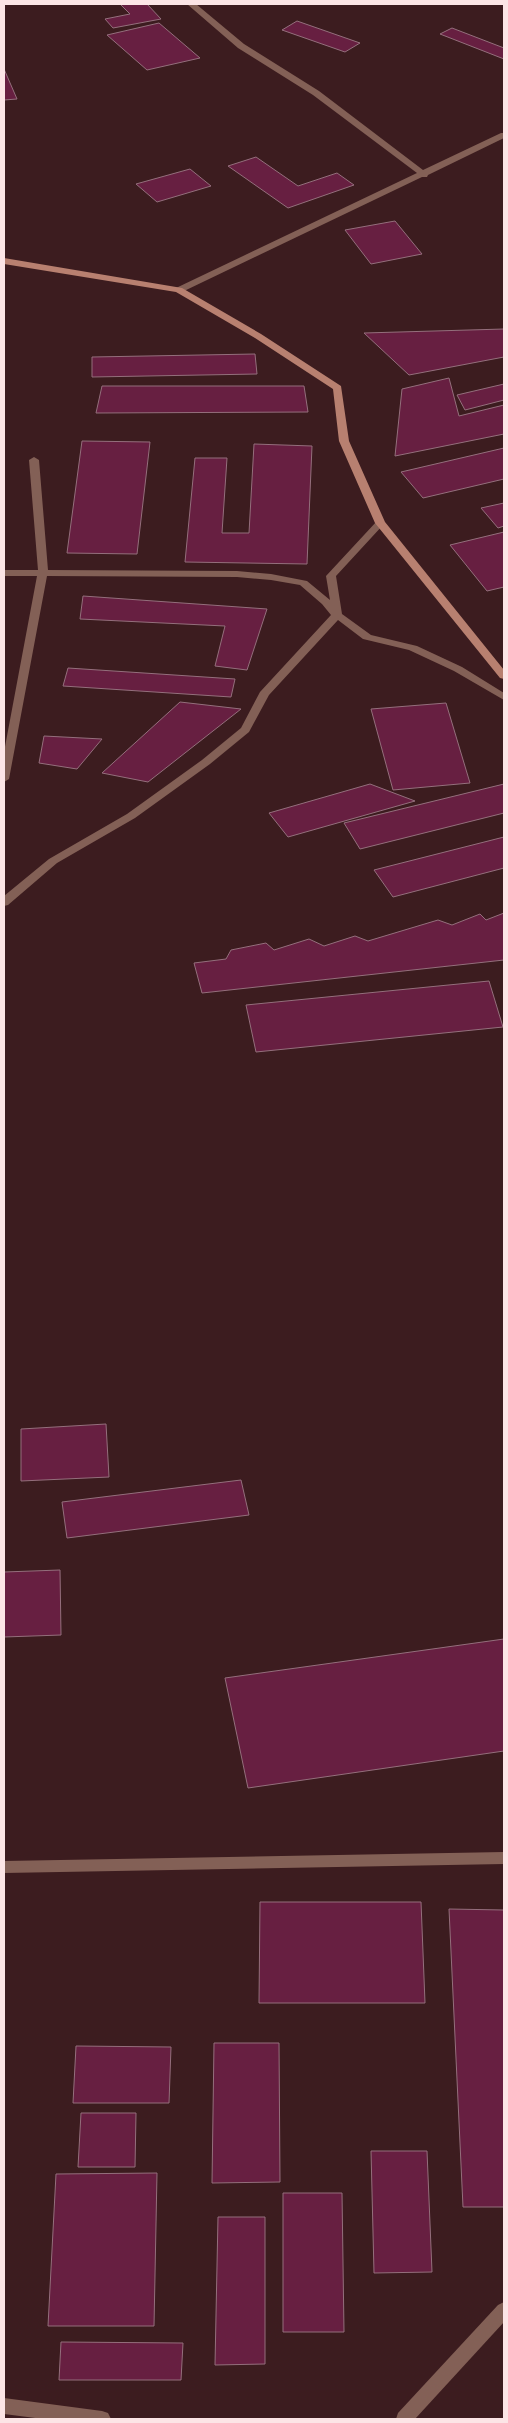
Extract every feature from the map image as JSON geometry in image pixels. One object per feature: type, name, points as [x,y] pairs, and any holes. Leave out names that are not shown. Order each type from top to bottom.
[{"type":"main road","points":[[4,261],[180,290],[258,336],[338,388],[344,440],[380,522],[504,676]]},
{"type":"street","points":[[191,4],[241,46],[316,93],[424,175]]},
{"type":"street","points":[[180,290],[424,175],[504,135]]},
{"type":"street","points":[[4,779],[43,573],[34,460]]},
{"type":"street","points":[[337,615],[331,576],[380,522]]},
{"type":"street","points":[[4,573],[171,573],[271,576],[303,583],[326,602],[337,615],[367,638],[414,648],[458,669],[504,697]]},
{"type":"street","points":[[4,902],[53,861],[131,816],[206,762],[245,730],[264,694],[337,615]]},
{"type":"street","points":[[4,1867],[504,1858]]},
{"type":"street","points":[[404,2419],[504,2310]]},
{"type":"street","points":[[4,2406],[102,2419]]},
{"type":"building","points":[[120,4],[147,4],[161,19],[113,28],[105,19],[130,14]]},
{"type":"building","points":[[297,21],[360,43],[345,52],[282,30]]},
{"type":"building","points":[[159,23],[200,58],[147,70],[107,35]]},
{"type":"building","points":[[452,28],[504,48],[504,59],[440,34]]},
{"type":"building","points":[[4,69],[17,99],[4,100]]},
{"type":"building","points":[[256,157],[298,186],[337,173],[354,185],[288,208],[228,166]]},
{"type":"building","points":[[190,169],[211,186],[157,202],[136,184]]},
{"type":"building","points":[[395,221],[422,254],[371,264],[345,230]]},
{"type":"building","points":[[504,329],[504,357],[409,375],[364,333]]},
{"type":"building","points":[[255,354],[257,374],[92,377],[92,357]]},
{"type":"building","points":[[449,378],[459,416],[504,405],[504,434],[395,456],[402,389]]},
{"type":"building","points":[[504,384],[504,400],[465,410],[457,395]]},
{"type":"building","points":[[102,386],[304,386],[308,412],[96,413]]},
{"type":"building","points":[[82,441],[150,442],[137,554],[67,553]]},
{"type":"building","points":[[254,444],[312,446],[307,564],[185,562],[195,458],[227,458],[222,533],[249,533]]},
{"type":"building","points":[[504,448],[504,479],[423,498],[401,472]]},
{"type":"building","points":[[504,503],[504,526],[498,528],[481,508]]},
{"type":"building","points":[[504,532],[504,587],[487,591],[450,545]]},
{"type":"building","points":[[83,596],[267,609],[247,670],[215,666],[225,626],[80,619]]},
{"type":"building","points":[[68,668],[235,679],[231,697],[63,686]]},
{"type":"building","points":[[180,702],[241,709],[148,782],[102,773]]},
{"type":"building","points":[[446,703],[470,783],[393,790],[371,709]]},
{"type":"building","points":[[44,736],[102,739],[77,769],[39,763]]},
{"type":"building","points":[[370,784],[415,801],[288,837],[269,813]]},
{"type":"building","points":[[504,784],[504,813],[360,849],[344,823]]},
{"type":"building","points":[[504,837],[504,868],[393,897],[374,870]]},
{"type":"building","points":[[504,913],[504,960],[202,993],[194,963],[226,959],[231,950],[266,943],[274,950],[309,939],[324,946],[355,936],[368,941],[438,920],[452,925],[480,914],[486,920]]},
{"type":"building","points":[[489,981],[503,1027],[256,1052],[246,1005]]},
{"type":"building","points":[[106,1424],[109,1477],[21,1481],[21,1429]]},
{"type":"building","points":[[241,1480],[249,1515],[67,1538],[62,1502]]},
{"type":"building","points":[[60,1570],[61,1635],[4,1637],[4,1572]]},
{"type":"building","points":[[504,1639],[504,1751],[248,1788],[225,1678]]},
{"type":"building","points":[[260,1902],[421,1902],[425,2003],[259,2003]]},
{"type":"building","points":[[449,1909],[504,1910],[504,2207],[463,2207]]},
{"type":"building","points":[[214,2043],[279,2043],[280,2182],[212,2183]]},
{"type":"building","points":[[76,2046],[171,2047],[169,2103],[73,2103]]},
{"type":"building","points":[[81,2113],[136,2113],[135,2167],[78,2167]]},
{"type":"building","points":[[371,2151],[427,2151],[432,2272],[374,2273]]},
{"type":"building","points":[[157,2173],[154,2326],[48,2326],[56,2174]]},
{"type":"building","points":[[283,2193],[342,2193],[344,2332],[283,2332]]},
{"type":"building","points":[[218,2217],[265,2217],[265,2364],[215,2365]]},
{"type":"building","points":[[61,2342],[183,2343],[181,2380],[59,2380]]}]
